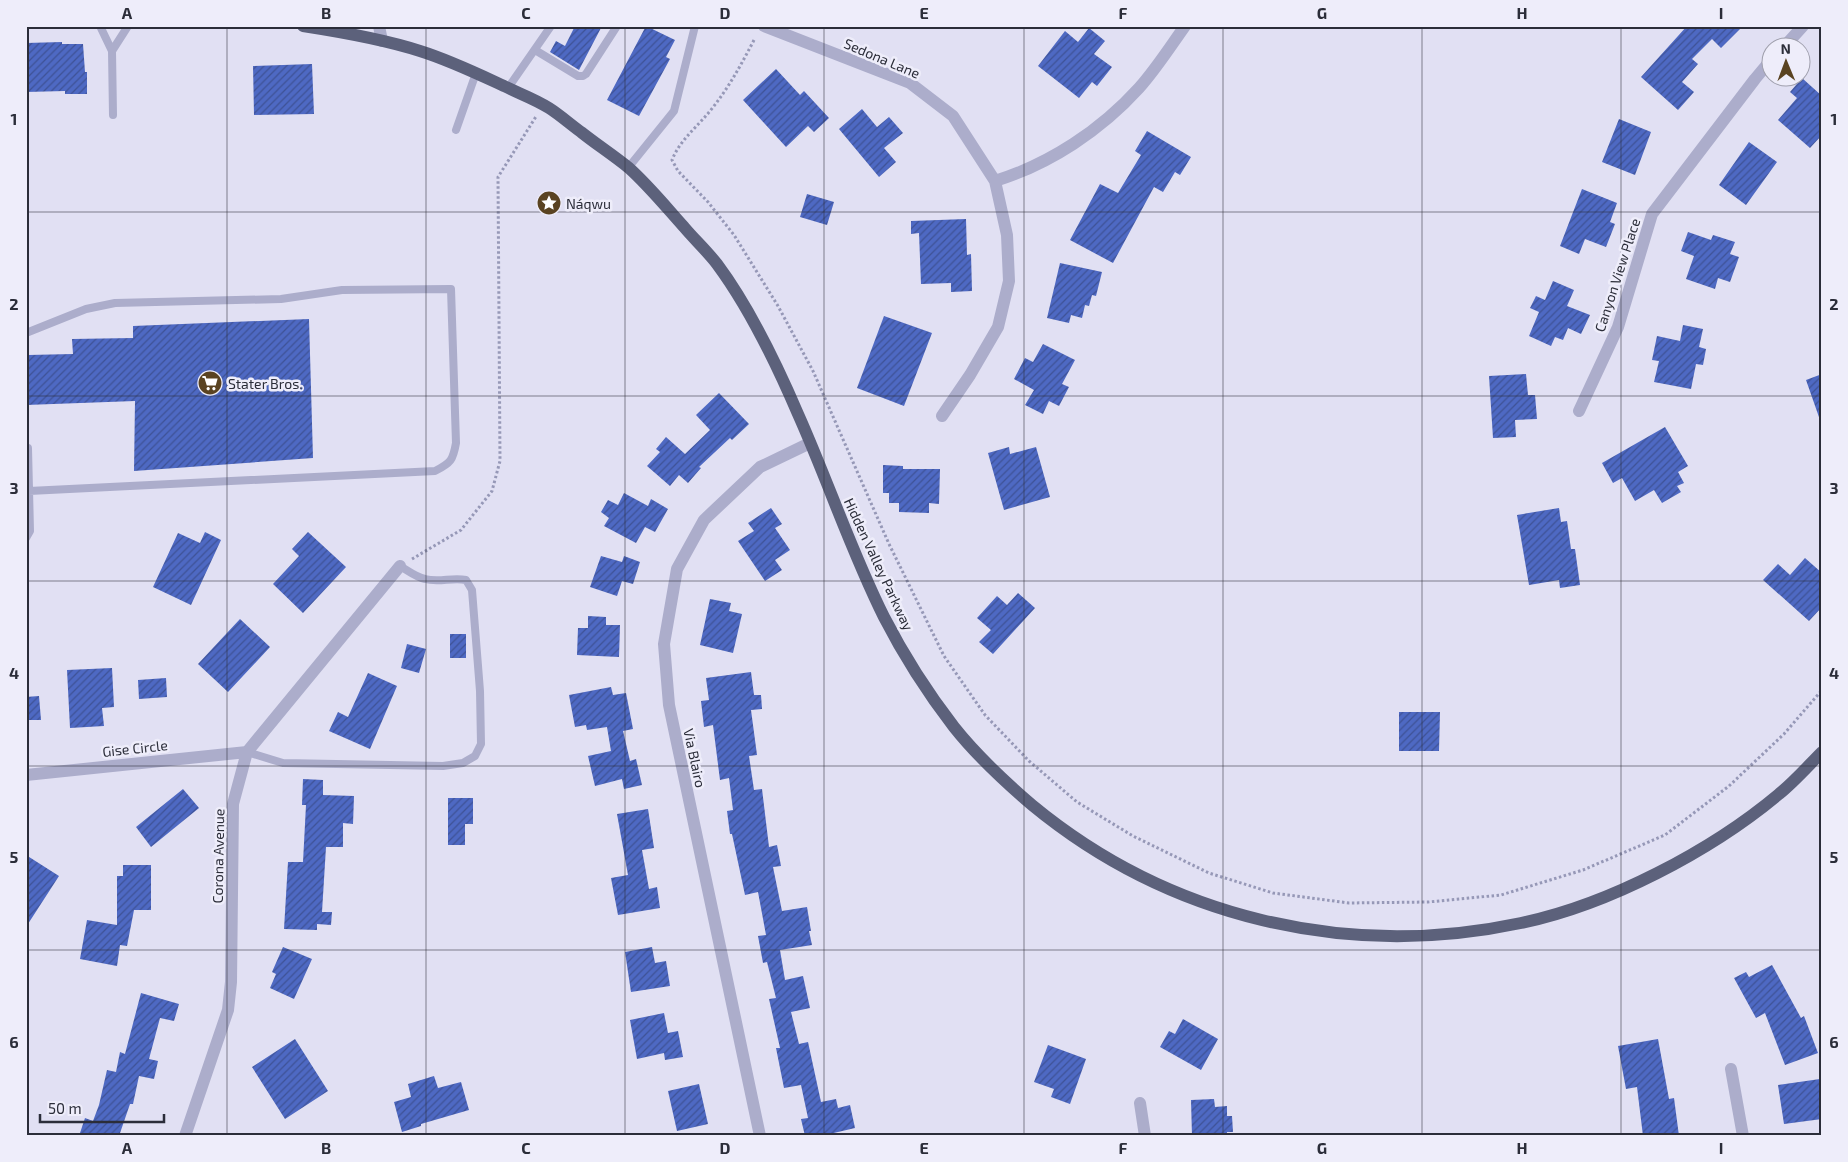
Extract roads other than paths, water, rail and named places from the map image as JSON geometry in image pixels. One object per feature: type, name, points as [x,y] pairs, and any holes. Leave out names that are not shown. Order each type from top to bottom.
[{"type":"main road","name":"Hidden Valley Parkway","points":[[303,26],[326,28],[420,51],[476,73],[547,107],[628,168],[650,188],[716,264],[746,310],[797,411],[856,557],[884,618],[916,674],[956,730],[1002,779],[1055,824],[1094,851],[1144,879],[1205,905],[1271,924],[1336,934],[1403,936],[1456,934],[1523,923],[1591,902],[1666,868],[1725,834],[1781,793],[1822,752]]},
{"type":"street","points":[[379,26],[382,41]]},
{"type":"street","name":"Sedona Lane","points":[[764,26],[910,83],[954,116],[995,180],[1007,235],[1009,281],[998,327],[970,375],[942,416]]},
{"type":"street","points":[[995,180],[1017,174],[1086,137],[1139,88],[1186,26]]},
{"type":"street","points":[[1793,38],[1803,26]]},
{"type":"street","name":"Canyon View Place","points":[[1579,411],[1618,327],[1652,214],[1760,73]]},
{"type":"street","name":"Via Blairo","points":[[760,1136],[669,705],[664,644],[677,569],[704,520],[760,467],[810,442]]},
{"type":"street","name":"Corona Avenue","points":[[185,1136],[228,1010],[231,982],[233,804],[247,752],[400,566]]},
{"type":"street","name":"Gise Circle","points":[[26,775],[247,752]]},
{"type":"street","points":[[1731,1069],[1743,1136]]},
{"type":"street","points":[[1140,1102],[1145,1136]]},
{"type":"lane","points":[[100,26],[112,51],[113,115]]},
{"type":"lane","points":[[112,51],[128,26]]},
{"type":"lane","points":[[508,88],[552,26]]},
{"type":"lane","points":[[535,50],[578,76],[583,76],[617,26]]},
{"type":"lane","points":[[628,168],[674,111],[695,26]]},
{"type":"lane","points":[[456,130],[476,73]]},
{"type":"lane","points":[[26,333],[86,309],[115,303],[281,299],[342,290],[451,289],[456,444],[454,458],[445,466],[435,470],[29,490]]},
{"type":"lane","points":[[26,538],[30,531],[28,448]]},
{"type":"lane","points":[[247,752],[284,763],[433,766],[463,763],[475,756],[481,744],[480,691],[472,590],[466,580],[456,578],[441,581],[424,579],[400,566]]},
{"type":"place","name":"Náqwu","points":[[549,203]]},
{"type":"place","name":"Stater Bros.","points":[[210,383]]}]
